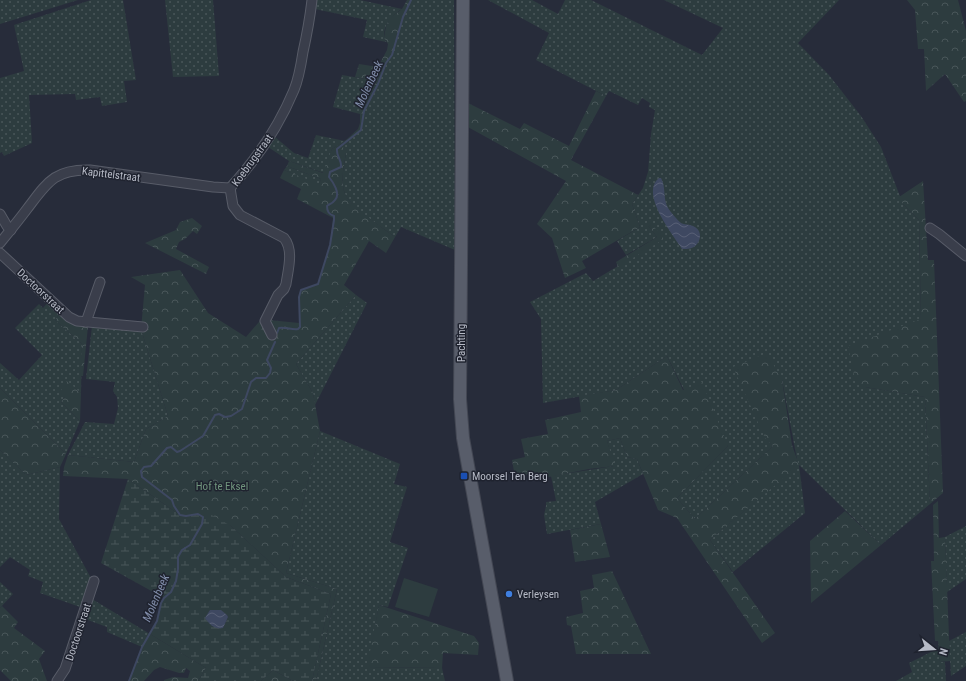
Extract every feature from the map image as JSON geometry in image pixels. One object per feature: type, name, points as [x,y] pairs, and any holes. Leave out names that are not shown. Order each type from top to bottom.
[{"type":"main road","name":"Pachting","points":[[463,0],[460,399],[463,438],[507,681]]},
{"type":"street","name":"Koebrugstraat","points":[[272,335],[265,321],[286,284],[290,249],[284,238],[240,215],[233,206],[230,188],[244,173],[274,128],[294,89],[299,72],[312,0]]},
{"type":"street","name":"Kapittelstraat","points":[[0,244],[45,185],[56,177],[76,170],[90,170],[230,188]]},
{"type":"street","points":[[0,214],[11,230]]},
{"type":"street","points":[[930,228],[966,256]]},
{"type":"street","name":"Doctoorstraat","points":[[0,253],[69,317],[77,321],[143,327]]},
{"type":"street","points":[[86,322],[100,282]]},
{"type":"street","name":"Doctoorstraat","points":[[57,681],[65,669],[94,581]]},
{"type":"green space","points":[[0,0],[78,0],[0,24]]},
{"type":"green space","points":[[91,0],[123,0],[136,80],[124,81],[127,102],[102,106],[100,97],[76,100],[75,94],[29,95],[32,143],[4,156],[2,152],[0,153],[0,78],[24,71],[14,25]]},
{"type":"green space","points":[[165,0],[213,0],[219,76],[173,77]]},
{"type":"green space","points":[[315,0],[360,0],[402,9],[394,15],[386,27],[384,32],[386,42],[363,37],[367,20],[315,9]]},
{"type":"green space","name":"Hof te Eksel","points":[[407,0],[411,0],[403,17],[392,55],[386,63],[378,84],[364,111],[361,130],[347,142],[340,145],[346,150],[343,168],[345,194],[353,205],[395,237],[386,253],[369,241],[344,285],[356,295],[296,364],[313,393],[320,431],[286,573],[337,589],[316,681],[312,681],[331,594],[286,577],[231,526],[198,514],[186,516],[180,515],[128,479],[63,476],[64,467],[68,455],[134,462],[146,429],[168,416],[141,329],[145,285],[131,277],[180,270],[208,313],[246,337],[264,316],[269,320],[299,323],[299,297],[301,290],[318,284],[330,245],[333,218],[297,199],[301,189],[280,178],[284,170],[319,184],[321,179],[287,166],[289,161],[323,173],[332,149],[347,139],[358,129],[360,123],[360,110],[368,87],[364,86],[366,79],[355,77],[359,64],[378,67],[387,50],[388,44],[384,38],[386,26],[390,18],[402,9]]},
{"type":"green space","points":[[411,0],[454,0],[455,250],[401,227],[395,237],[353,205],[345,194],[343,184],[346,153],[340,145],[347,142],[361,130],[364,111],[378,84],[386,63],[392,55],[403,17]]},
{"type":"green space","points":[[488,0],[532,0],[558,14],[565,0],[591,0],[702,55],[723,28],[664,0],[839,0],[798,43],[829,75],[861,116],[881,147],[903,204],[919,220],[921,319],[865,387],[925,397],[930,504],[881,545],[799,465],[805,513],[733,572],[710,540],[798,465],[782,380],[765,437],[773,446],[695,519],[677,498],[728,446],[684,390],[667,356],[616,390],[543,403],[541,319],[530,302],[586,273],[593,281],[663,239],[647,224],[657,237],[626,255],[617,241],[640,227],[632,204],[643,188],[648,172],[651,134],[655,110],[649,107],[650,103],[642,98],[638,105],[609,91],[606,96],[536,60],[549,33]]},
{"type":"green space","points":[[907,0],[958,0],[966,31],[966,101],[964,102],[945,74],[926,91],[924,49],[918,49],[915,10]]},
{"type":"green space","points":[[342,75],[366,79],[368,87],[360,114],[333,107]]},
{"type":"green space","points":[[596,91],[606,96],[571,160],[638,195],[632,204],[640,227],[582,261],[586,268],[565,278],[552,238],[537,224],[566,181],[466,126],[468,103],[520,129],[524,123],[569,146]]},
{"type":"green space","points":[[316,135],[345,141],[332,149],[324,173],[289,161],[268,147],[275,137],[294,153],[308,158]]},
{"type":"green space","points":[[287,166],[321,179],[319,185],[284,170]]},
{"type":"green space","points":[[923,181],[928,260],[934,260],[943,493],[930,504],[925,397],[865,387],[855,379],[848,346],[921,319],[919,220],[903,204],[899,197]]},
{"type":"green space","points":[[192,218],[202,226],[197,234],[193,231],[185,239],[179,242],[176,249],[209,267],[206,274],[145,243],[176,230],[180,222]]},
{"type":"green space","points":[[650,222],[664,239],[618,267],[616,262],[657,237],[646,223]]},
{"type":"green space","points":[[356,295],[367,303],[315,405],[313,393],[296,364]]},
{"type":"green space","points":[[49,301],[61,313],[55,320],[82,344],[81,393],[67,382],[65,397],[61,402],[80,421],[66,454],[0,388],[0,363],[19,380],[42,355],[15,328],[39,304],[43,308]]},
{"type":"green space","points":[[61,313],[88,326],[83,376],[80,376],[82,344],[55,320]]},
{"type":"green space","points":[[92,326],[141,329],[168,416],[146,429],[134,462],[68,455],[85,422],[114,424],[118,408],[117,397],[113,391],[115,382],[86,379]]},
{"type":"green space","points":[[767,353],[782,380],[792,445],[799,465],[710,540],[775,633],[762,643],[677,518],[658,510],[637,459],[627,457],[620,438],[607,441],[615,466],[589,469],[539,479],[538,472],[515,477],[512,460],[525,457],[521,439],[548,434],[545,420],[581,412],[579,396],[616,390],[667,356],[683,390],[702,382],[728,446],[677,498],[695,519],[773,446],[765,438],[733,367]]},
{"type":"green space","points":[[67,381],[81,393],[80,421],[61,402],[65,397],[60,392]]},
{"type":"green space","points":[[0,388],[66,454],[60,467],[26,475],[0,450]]},
{"type":"green space","points":[[320,431],[400,464],[394,484],[407,487],[390,542],[408,548],[388,607],[379,605],[368,667],[442,668],[445,681],[316,681],[337,589],[286,573]]},
{"type":"green space","points":[[620,438],[627,457],[637,459],[643,474],[595,502],[601,524],[547,534],[544,515],[546,502],[556,501],[551,476],[614,466],[607,441]]},
{"type":"green space","points":[[0,450],[26,475],[60,467],[59,519],[92,580],[83,608],[40,593],[43,582],[28,576],[30,570],[10,557],[0,567]]},
{"type":"green space","points":[[128,479],[180,515],[210,514],[231,526],[286,577],[331,594],[312,681],[293,681],[273,670],[261,681],[198,681],[206,668],[150,634],[157,622],[161,603],[164,598],[101,563]],"holes":[[[210,610],[220,610],[228,617],[223,628],[208,614]]]},
{"type":"green space","points":[[938,501],[939,538],[945,537],[950,661],[940,662],[938,641],[935,641],[931,561],[934,561],[933,505]]},
{"type":"green space","points":[[845,511],[881,545],[811,603],[810,541]]},
{"type":"green space","points":[[601,524],[610,557],[575,562],[570,530]]},
{"type":"green space","points":[[966,526],[966,579],[947,592],[945,537]]},
{"type":"green space","points":[[612,571],[651,654],[576,654],[571,626],[567,625],[566,617],[583,613],[580,591],[594,588],[592,575]]},
{"type":"green space","points":[[404,578],[438,589],[429,617],[395,607]]},
{"type":"green space","points":[[0,582],[13,594],[0,608]]},
{"type":"green space","points":[[92,599],[150,634],[142,647],[107,632],[107,627],[85,619]]},
{"type":"green space","points":[[379,605],[474,636],[479,643],[478,655],[443,653],[442,668],[367,667]]},
{"type":"green space","points":[[2,606],[18,622],[14,628],[45,651],[39,659],[47,681],[11,681],[0,670],[0,608]]},
{"type":"green space","points":[[966,632],[966,666],[951,676],[949,641]]},
{"type":"green space","points":[[150,634],[206,668],[198,681],[164,681],[173,677],[188,678],[190,671],[186,668],[184,673],[179,673],[160,667],[154,670],[144,681],[129,681],[142,647]]},
{"type":"green space","points":[[939,648],[940,662],[945,662],[946,681],[896,681],[912,672],[909,663]]},
{"type":"green space","points":[[273,670],[293,681],[261,681]]},
{"type":"water","points":[[659,178],[663,181],[666,203],[671,212],[681,223],[696,227],[699,231],[699,242],[692,248],[682,249],[659,212],[653,193],[654,185]]},
{"type":"water","points":[[210,610],[221,610],[227,615],[228,617],[223,628],[215,627],[205,618]]},
{"type":"waterway","name":"Molenbeek","points":[[277,333],[279,328],[298,329],[300,327],[299,297],[301,290],[318,284],[330,245],[334,220],[334,216],[327,210],[327,206],[337,197],[336,188],[329,177],[330,172],[341,167],[337,149],[361,130],[364,111],[378,84],[386,63],[392,55],[403,17],[411,0]]},
{"type":"waterway","name":"Molenbeek","points":[[129,681],[142,647],[157,621],[161,603],[171,592],[176,581],[178,557],[182,550],[190,545],[202,524],[203,517],[198,514],[186,516],[180,515],[172,500],[142,477],[141,471],[144,467],[151,466],[167,448],[171,447],[177,452],[203,436],[215,415],[219,414],[225,417],[231,416],[242,409],[251,382],[256,378],[266,378],[270,373],[271,368],[267,360],[275,342]]},
{"type":"place","name":"Moorsel Ten Berg","points":[[464,476]]},
{"type":"place","name":"Verleysen","points":[[509,594]]}]
